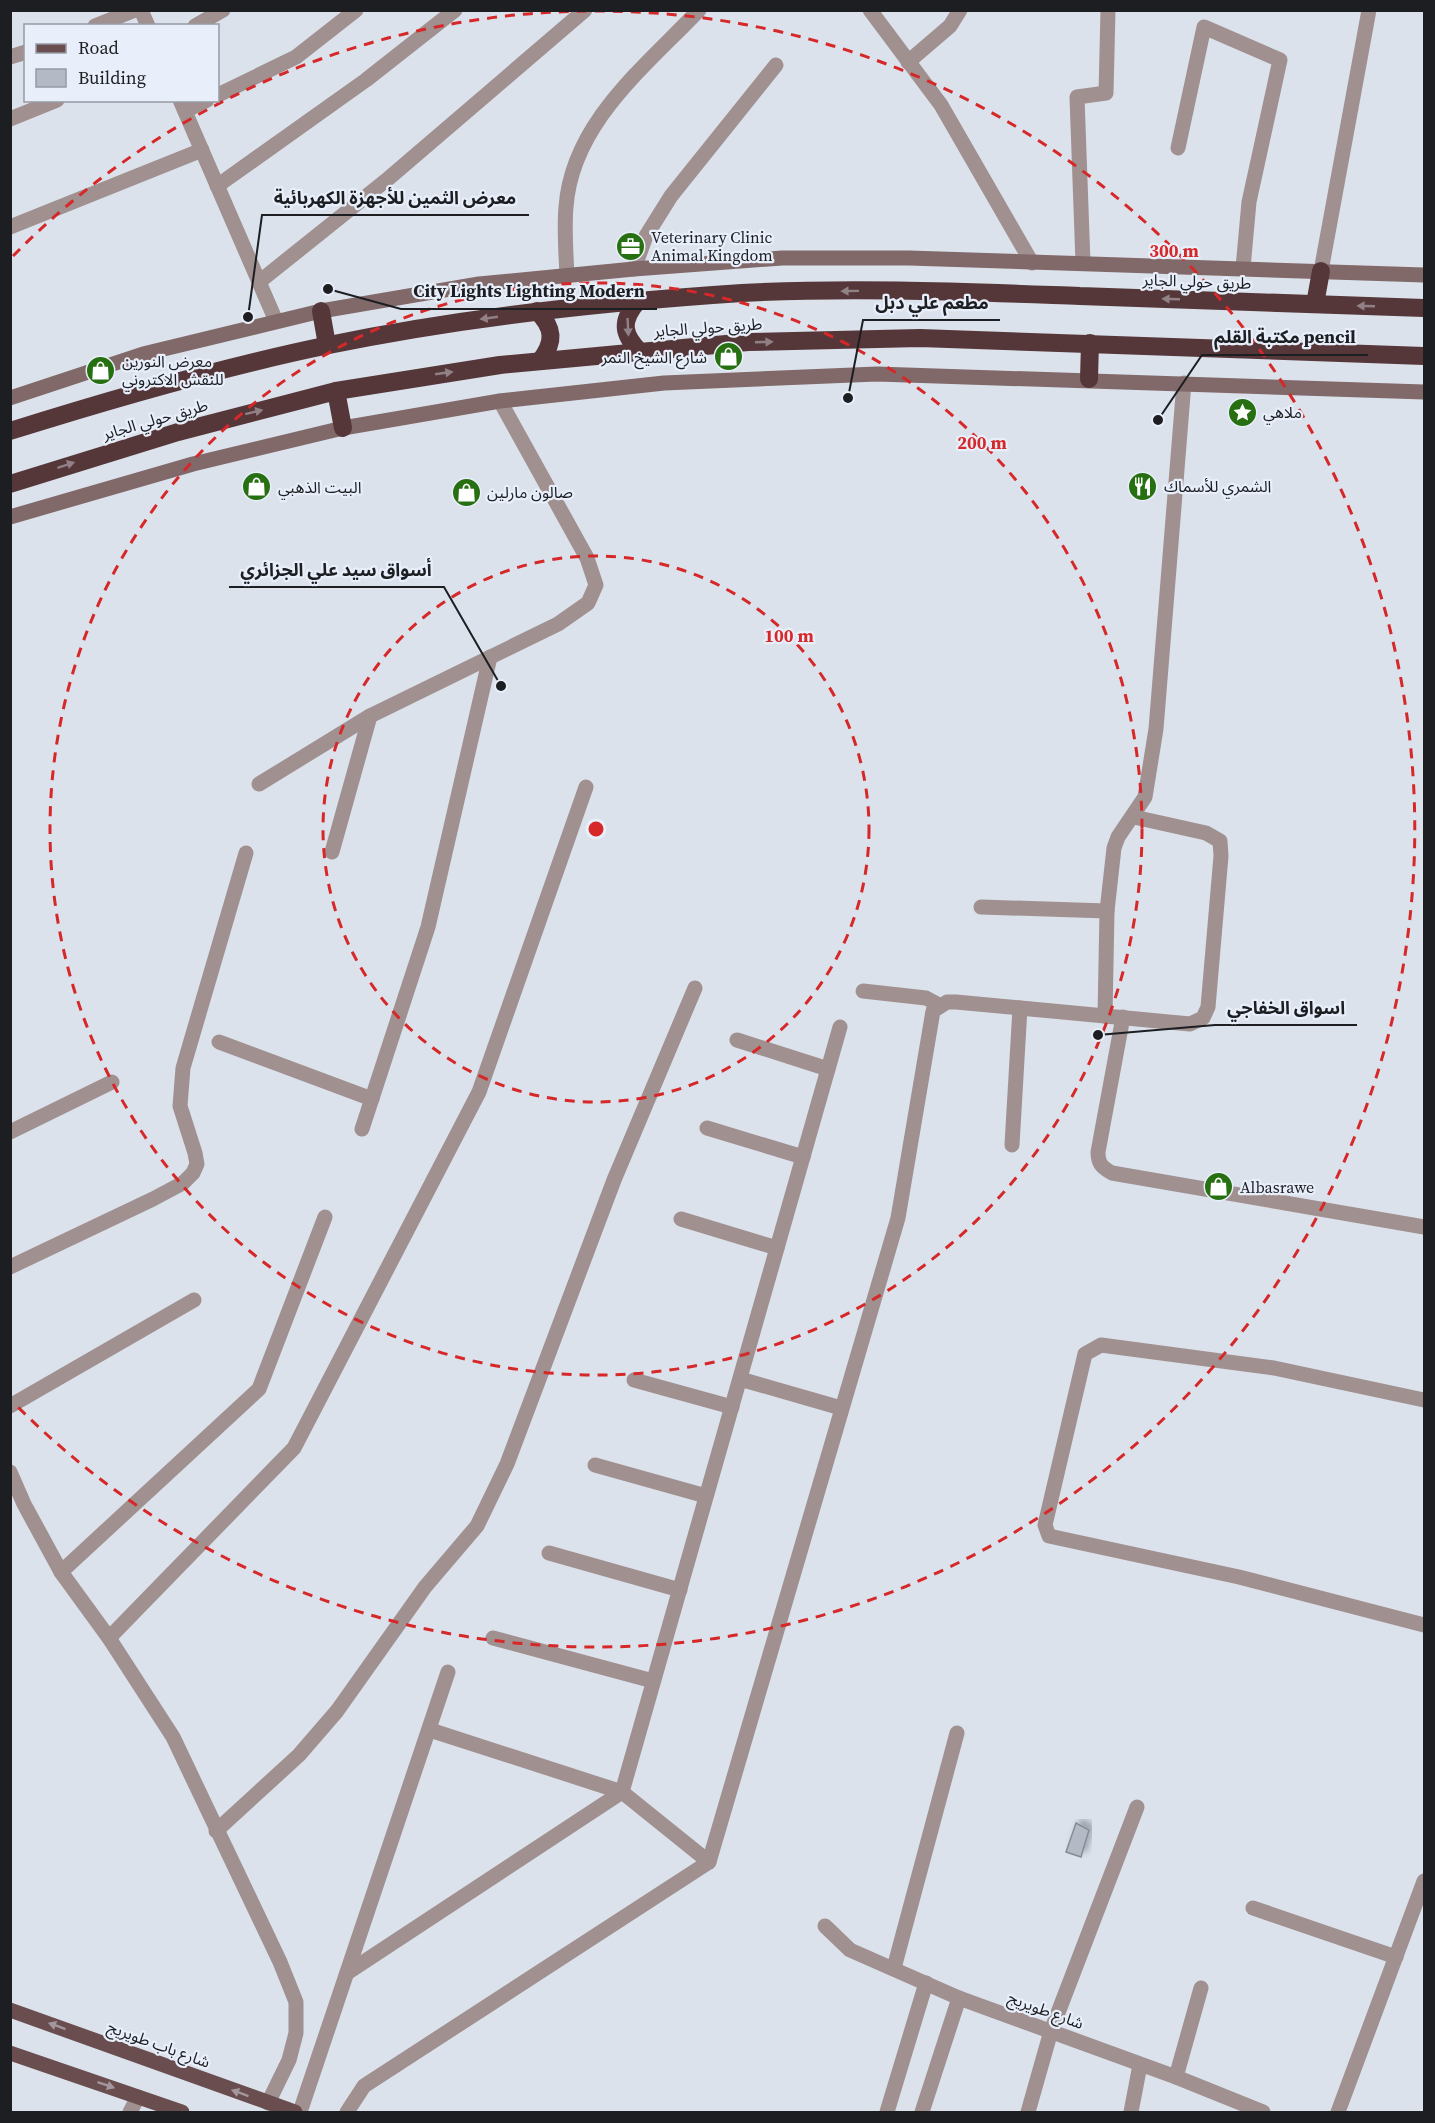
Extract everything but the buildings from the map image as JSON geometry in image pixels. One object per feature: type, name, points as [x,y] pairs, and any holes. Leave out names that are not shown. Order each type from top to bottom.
[{"type":"highway","points":[[1315,304],[1321,271]]},
{"type":"highway","name":"طريق حولي الجاير","points":[[10,430],[193,378],[327,345],[417,328],[537,311],[637,302],[745,293],[918,290],[1425,308]]},
{"type":"highway","points":[[637,302],[628,313],[625,327],[629,342],[640,352]]},
{"type":"highway","points":[[321,311],[327,345]]},
{"type":"highway","points":[[537,311],[548,321],[552,335],[549,350],[540,361]]},
{"type":"highway","name":"طريق حولي الجاير","points":[[10,484],[178,432],[336,391],[422,376],[540,361],[748,342],[864,338],[1090,343],[1425,356]]},
{"type":"highway","points":[[1089,379],[1090,343]]},
{"type":"highway","points":[[336,391],[343,428]]},
{"type":"main road","points":[[10,398],[143,354],[321,311],[479,284],[634,269],[782,258],[909,258],[1425,275]]},
{"type":"main road","points":[[10,517],[193,464],[343,428],[500,400],[664,383],[787,376],[877,374],[1089,379],[1425,392]]},
{"type":"main road","name":"شارع باب طويريج","points":[[10,2010],[269,2108],[295,2112]]},
{"type":"main road","points":[[10,2053],[182,2112]]},
{"type":"street","points":[[100,24],[135,10]]},
{"type":"street","points":[[141,10],[147,24]]},
{"type":"street","points":[[198,24],[223,10]]},
{"type":"street","points":[[219,95],[296,57],[356,10]]},
{"type":"street","points":[[217,186],[366,80],[455,10]]},
{"type":"street","points":[[259,282],[389,178],[585,10]]},
{"type":"street","points":[[567,276],[566,206],[573,171],[584,140],[606,107],[699,10]]},
{"type":"street","points":[[870,10],[941,105],[1032,263]]},
{"type":"street","points":[[908,62],[950,26],[960,10]]},
{"type":"street","points":[[1083,263],[1077,97],[1106,93],[1108,10]]},
{"type":"street","points":[[1321,271],[1370,10]]},
{"type":"street","points":[[1178,148],[1204,27],[1280,60],[1249,202],[1243,268]]},
{"type":"street","points":[[634,269],[646,236],[671,196],[776,65]]},
{"type":"street","points":[[10,119],[52,102]]},
{"type":"street","points":[[199,102],[183,106],[276,321]]},
{"type":"street","points":[[10,227],[202,150]]},
{"type":"street","points":[[1105,1016],[1107,911],[1114,848],[1145,797],[1156,729],[1184,383]]},
{"type":"street","points":[[259,784],[370,716],[558,624],[588,603],[596,585],[587,558],[500,400]]},
{"type":"street","points":[[362,1129],[428,927],[490,657]]},
{"type":"street","points":[[332,852],[370,716]]},
{"type":"street","points":[[110,1638],[294,1448],[479,1092],[586,788]]},
{"type":"street","points":[[863,992],[926,998],[939,1005],[956,1002],[1190,1024],[1203,1018],[1208,1007],[1221,856],[1220,841],[1215,836],[1134,817]]},
{"type":"street","points":[[10,1267],[153,1199],[183,1183],[193,1173],[197,1164],[195,1153],[180,1106],[183,1068],[246,853]]},
{"type":"street","points":[[981,906],[1107,911]]},
{"type":"street","points":[[216,1831],[299,1755],[337,1711],[425,1587],[477,1526],[515,1443],[614,1180],[696,988]]},
{"type":"street","points":[[347,2112],[364,2086],[709,1862],[898,1218],[930,1020],[939,1005]]},
{"type":"street","points":[[1012,1145],[1020,1008]]},
{"type":"street","points":[[1123,1017],[1098,1152],[1098,1162],[1103,1168],[1112,1173],[1425,1227]]},
{"type":"street","points":[[347,1973],[622,1792],[840,1027]]},
{"type":"street","points":[[737,1040],[828,1069]]},
{"type":"street","points":[[219,1042],[372,1099]]},
{"type":"street","points":[[10,1132],[112,1082]]},
{"type":"street","points":[[707,1128],[803,1157]]},
{"type":"street","points":[[61,1572],[259,1389],[325,1217]]},
{"type":"street","points":[[681,1219],[777,1248]]},
{"type":"street","points":[[10,1406],[194,1300]]},
{"type":"street","points":[[1425,1400],[1274,1368],[1101,1345],[1085,1354],[1045,1525],[1048,1536],[1239,1577],[1425,1625]]},
{"type":"street","points":[[740,1378],[841,1408]]},
{"type":"street","points":[[634,1380],[732,1407]]},
{"type":"street","points":[[595,1465],[706,1496]]},
{"type":"street","points":[[10,1472],[24,1504],[61,1572],[110,1638],[173,1737],[280,1962],[296,2002],[296,2033],[289,2060],[269,2108]]},
{"type":"street","points":[[549,1553],[680,1590]]},
{"type":"street","points":[[493,1638],[653,1681]]},
{"type":"street","points":[[300,2112],[430,1730],[447,1672]]},
{"type":"street","points":[[430,1730],[622,1792],[709,1862]]},
{"type":"street","points":[[894,1968],[957,1733]]},
{"type":"street","points":[[1028,2112],[1051,2031],[1137,1808]]},
{"type":"street","points":[[1338,2112],[1425,1881]]},
{"type":"street","points":[[1253,1908],[1396,1957]]},
{"type":"street","name":"شارع طويريج","points":[[825,1926],[850,1950],[959,1998],[1176,2077],[1237,2107],[1263,2112]]},
{"type":"street","points":[[887,2112],[926,1983]]},
{"type":"street","points":[[1176,2077],[1201,1988]]},
{"type":"street","points":[[922,2112],[959,1998]]},
{"type":"street","points":[[1131,2112],[1140,2065]]},
{"type":"street","points":[[130,2112],[138,2097]]},
{"type":"place","name":"Veterinary Clinic Animal Kingdom","points":[[630,246]]},
{"type":"place","name":"City Lights Lighting Modern","points":[[328,289]]},
{"type":"place","name":"معرض الثمين للأجهزة الكهربائية","points":[[248,317]]},
{"type":"place","name":"شارع الشيخ النمر","points":[[728,357]]},
{"type":"place","name":"معرض النورين للنقش الاكتروني","points":[[101,370]]},
{"type":"place","name":"مطعم علي دبل","points":[[848,398]]},
{"type":"place","name":"ملاهي","points":[[1242,412]]},
{"type":"place","name":"مكتبة القلم pencil","points":[[1158,420]]},
{"type":"place","name":"الشمري للأسماك","points":[[1143,486]]},
{"type":"place","name":"البيت الذهبي","points":[[257,487]]},
{"type":"place","name":"صالون مارلين","points":[[466,492]]},
{"type":"place","name":"أسواق سيد علي الجزائري","points":[[501,686]]},
{"type":"place","name":"اسواق الخفاجي","points":[[1098,1035]]},
{"type":"place","name":"Albasrawe","points":[[1219,1187]]}]
